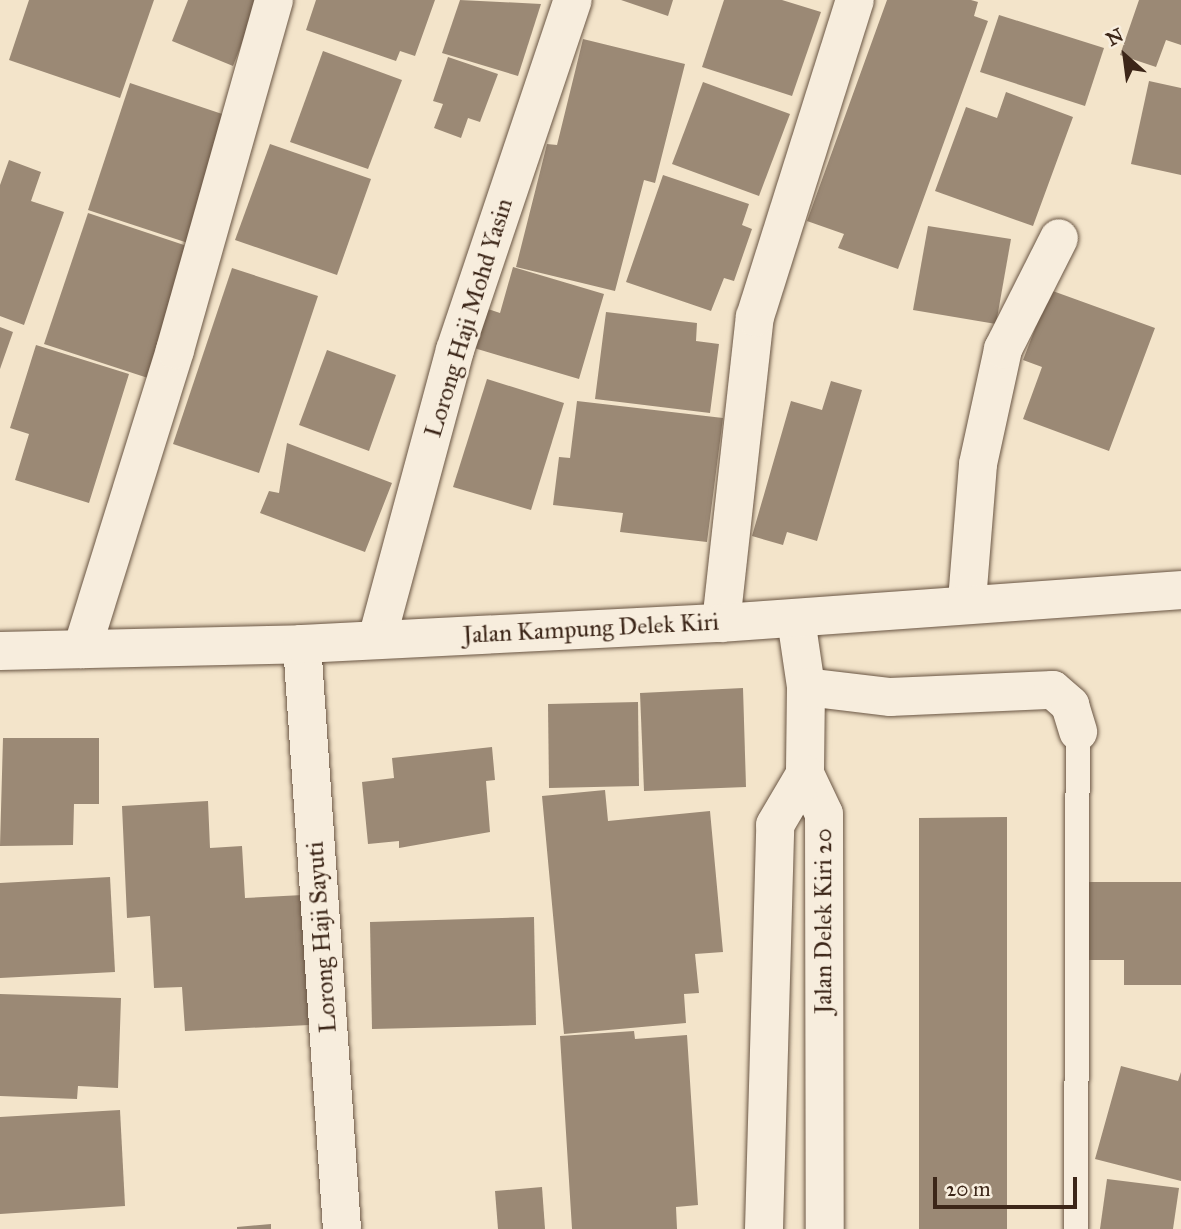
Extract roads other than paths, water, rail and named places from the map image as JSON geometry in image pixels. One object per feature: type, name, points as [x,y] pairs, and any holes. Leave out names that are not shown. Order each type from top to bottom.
[{"type":"street","points":[[82,649],[176,350],[274,0]]},
{"type":"street","name":"Lorong Haji Mohd Yasin","points":[[377,639],[455,350],[573,0]]},
{"type":"street","points":[[721,623],[755,317],[855,0]]},
{"type":"street","points":[[967,601],[978,464],[1003,349],[1059,238]]},
{"type":"street","name":"Jalan Kampung Delek Kiri","points":[[0,652],[302,644],[721,623],[967,601],[1181,590]]},
{"type":"street","name":"Jalan Delek Kiri 20","points":[[796,618],[806,687],[805,774],[824,814],[824,1229]]},
{"type":"street","name":"Lorong Haji Sayuti","points":[[302,644],[342,1229]]},
{"type":"street","points":[[806,687],[890,697],[1053,690],[1070,705],[1078,732]]},
{"type":"street","name":"Jalan Delek Kiri 20","points":[[764,1229],[775,825],[805,774]]},
{"type":"lane","points":[[1076,1229],[1078,732]]}]
